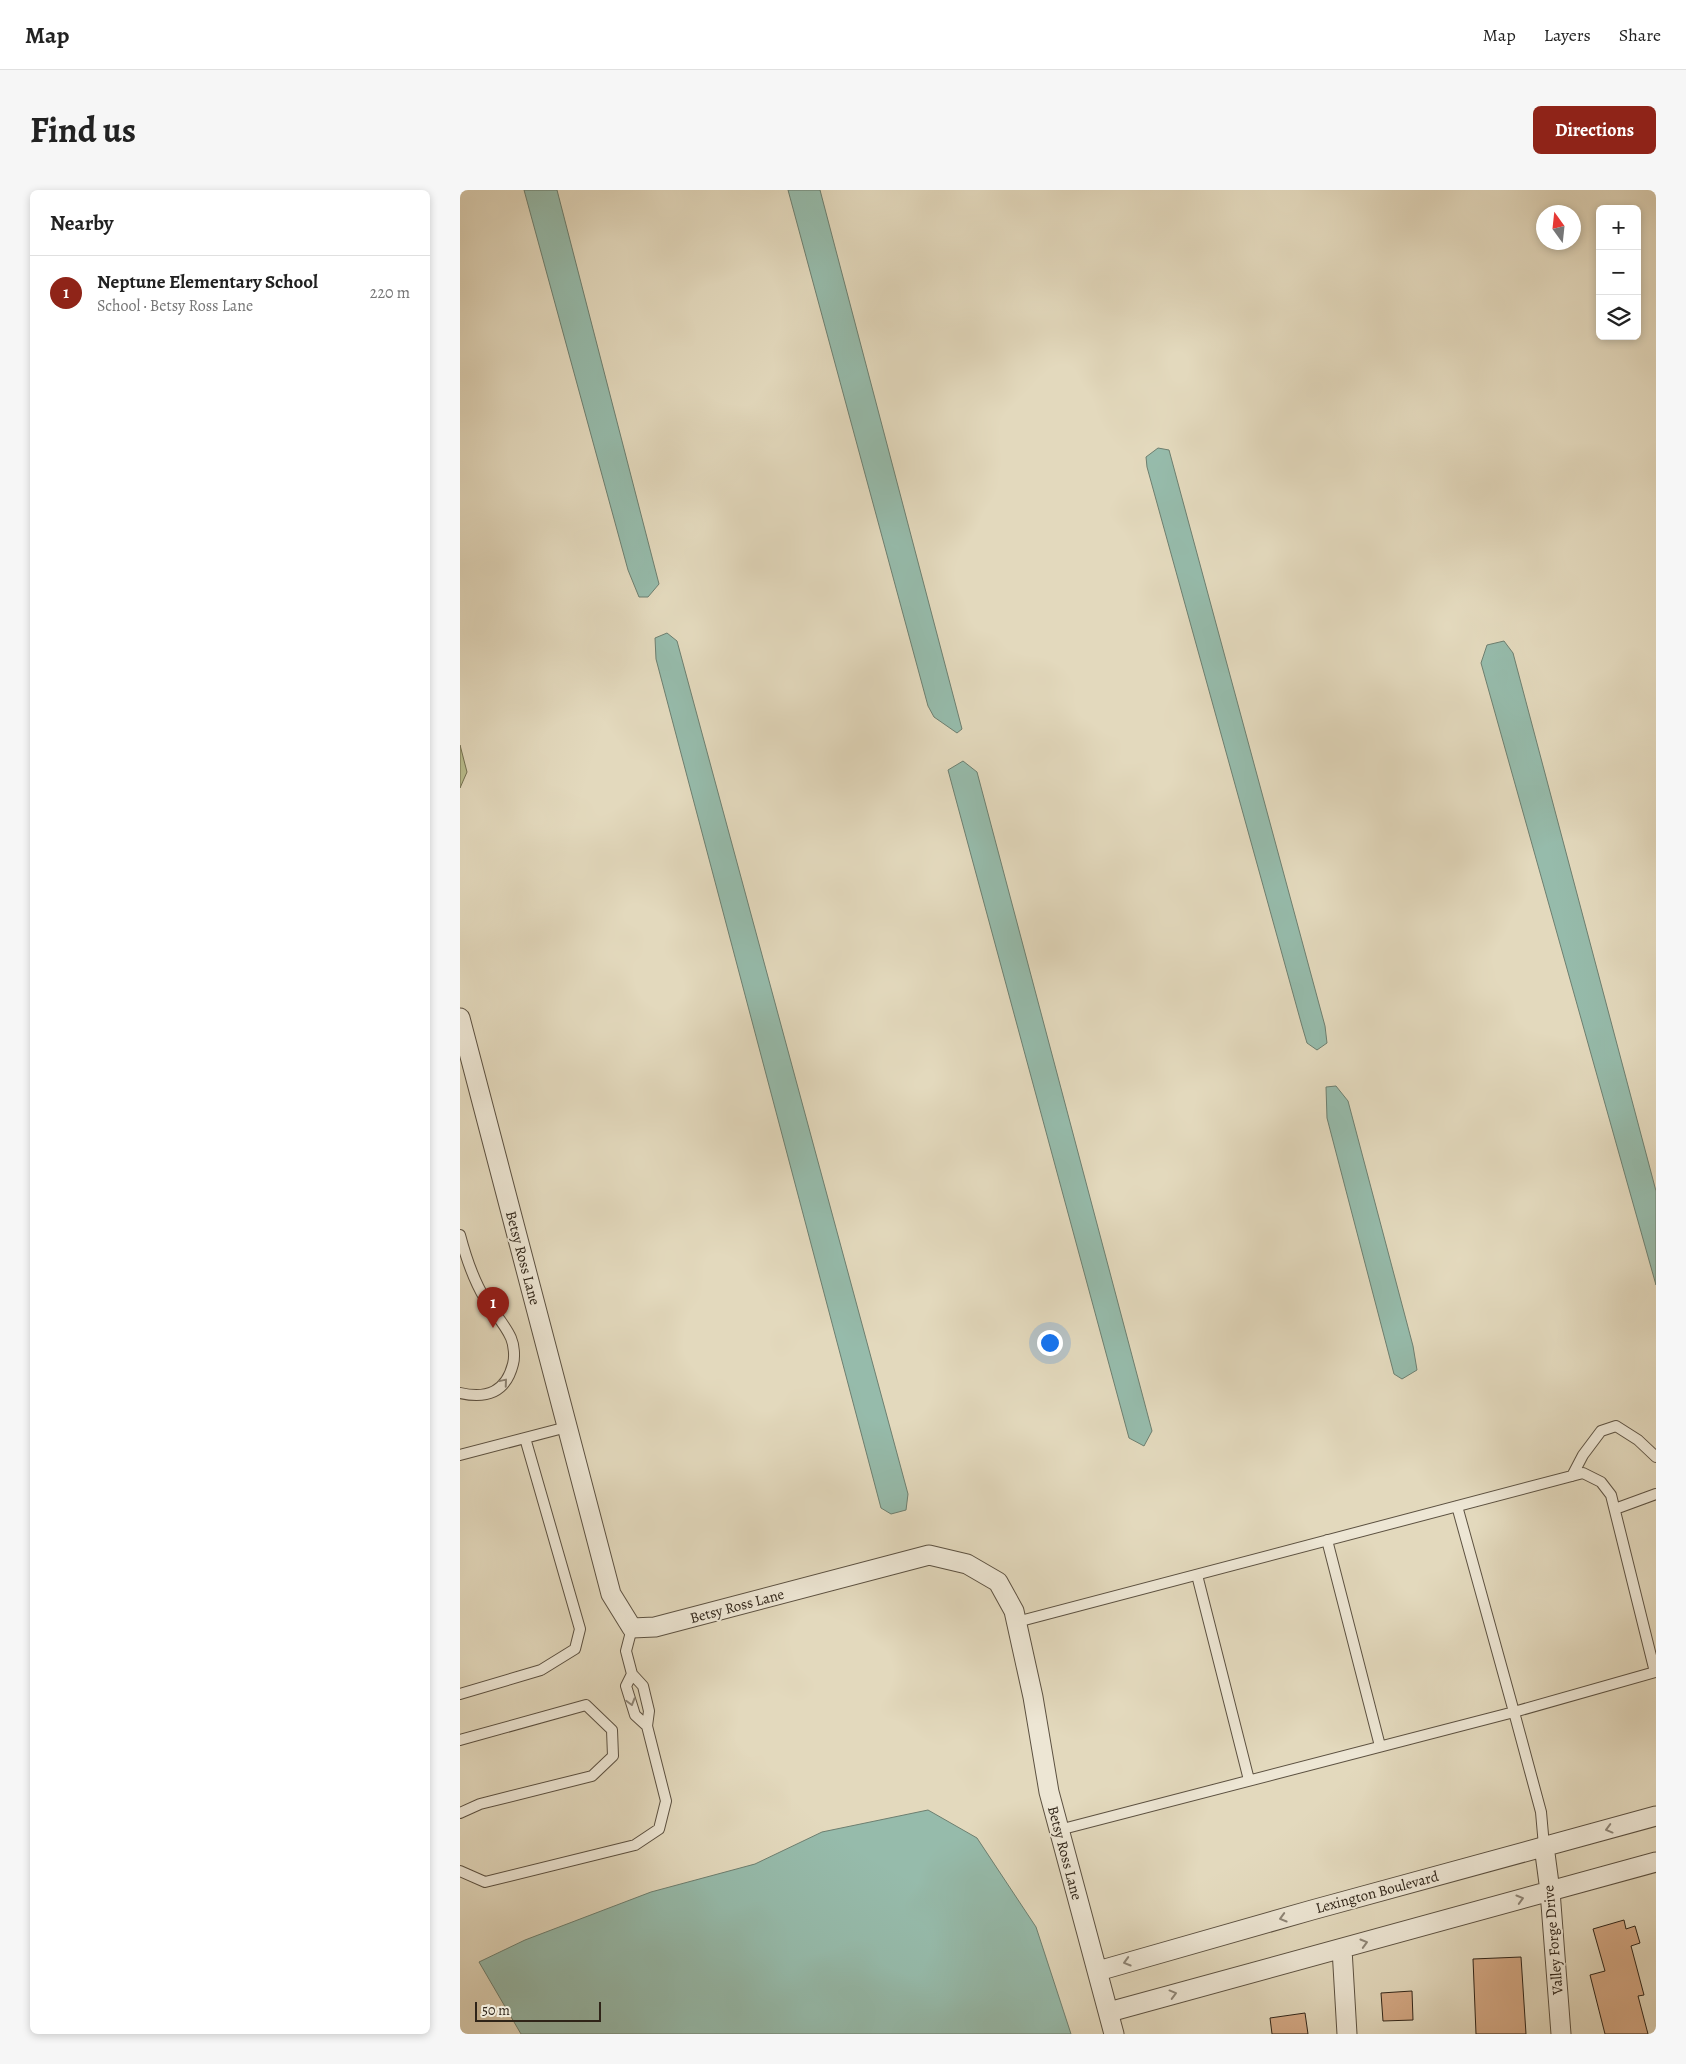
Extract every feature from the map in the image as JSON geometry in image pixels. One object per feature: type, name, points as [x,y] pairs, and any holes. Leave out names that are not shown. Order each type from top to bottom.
[{"type":"street","name":"Betsy Ross Lane","points":[[460,1018],[611,1594],[632,1628],[655,1627],[929,1555],[967,1564],[998,1582],[1014,1611],[1017,1622],[1033,1697],[1049,1792],[1069,1873],[1098,1971],[1114,2034]]},
{"type":"street","name":"Lexington Boulevard","points":[[1098,1971],[1656,1816]]},
{"type":"street","name":"Valley Forge Drive","points":[[1544,1846],[1550,1891],[1561,2034]]},
{"type":"street","points":[[1109,2012],[1656,1862]]},
{"type":"street","points":[[1342,1949],[1347,2034]]},
{"type":"lane","points":[[460,1235],[472,1277],[512,1339],[514,1358],[511,1373],[503,1386],[488,1395],[472,1396],[460,1393]]},
{"type":"lane","points":[[1572,1476],[1583,1455],[1601,1431],[1616,1426],[1638,1440],[1656,1457]]},
{"type":"lane","points":[[460,1455],[567,1427]]},
{"type":"lane","points":[[460,1694],[541,1670],[575,1649],[580,1629],[525,1438]]},
{"type":"lane","points":[[1017,1622],[1584,1473],[1600,1482],[1612,1495],[1655,1675],[1059,1830]]},
{"type":"lane","points":[[1614,1509],[1656,1494]]},
{"type":"lane","points":[[1458,1506],[1541,1812],[1544,1846]]},
{"type":"lane","points":[[1327,1540],[1380,1746]]},
{"type":"lane","points":[[1197,1575],[1249,1780]]},
{"type":"lane","points":[[460,1871],[485,1882],[635,1845],[660,1829],[666,1801],[647,1726],[649,1711],[643,1686],[632,1674],[626,1651],[632,1628]]},
{"type":"lane","points":[[632,1674],[626,1686],[628,1693],[635,1715],[647,1726]]},
{"type":"lane","points":[[460,1740],[586,1705],[612,1730],[614,1756],[592,1776],[480,1804],[460,1813]]},
{"type":"shaded area","points":[[524,190],[557,190],[659,584],[648,597],[639,597],[628,570]]},
{"type":"shaded area","points":[[788,190],[820,190],[962,729],[957,733],[934,717],[928,706]]},
{"type":"shaded area","points":[[1158,448],[1169,450],[1325,1026],[1327,1043],[1317,1050],[1307,1043],[1302,1026],[1147,467],[1146,457]]},
{"type":"shaded area","points":[[667,633],[677,641],[908,1494],[906,1510],[891,1514],[881,1508],[656,659],[655,638]]},
{"type":"shaded area","points":[[1504,641],[1513,653],[1656,1191],[1656,1285],[1481,663],[1487,645]]},
{"type":"shaded area","points":[[460,745],[467,772],[460,788]]},
{"type":"shaded area","points":[[963,761],[977,772],[1152,1431],[1144,1446],[1129,1438],[948,770]]},
{"type":"shaded area","points":[[1336,1086],[1348,1101],[1413,1346],[1417,1370],[1402,1379],[1394,1374],[1327,1118],[1326,1087]]},
{"type":"shaded area","points":[[928,1810],[977,1838],[1036,1927],[1071,2034],[521,2034],[479,1962],[525,1940],[651,1892],[755,1864],[822,1832]]},
{"type":"building","points":[[1624,1920],[1626,1929],[1635,1926],[1640,1943],[1631,1946],[1644,1995],[1638,1996],[1648,2034],[1605,2034],[1590,1975],[1605,1971],[1593,1929]]},
{"type":"building","points":[[1521,1957],[1526,2034],[1476,2034],[1473,1959]]},
{"type":"building","points":[[1412,1991],[1413,2020],[1383,2021],[1381,1993]]},
{"type":"building","points":[[1305,2013],[1308,2034],[1272,2034],[1270,2018]]},
{"type":"place","name":"Neptune Elementary School","points":[[493,1328]]}]
